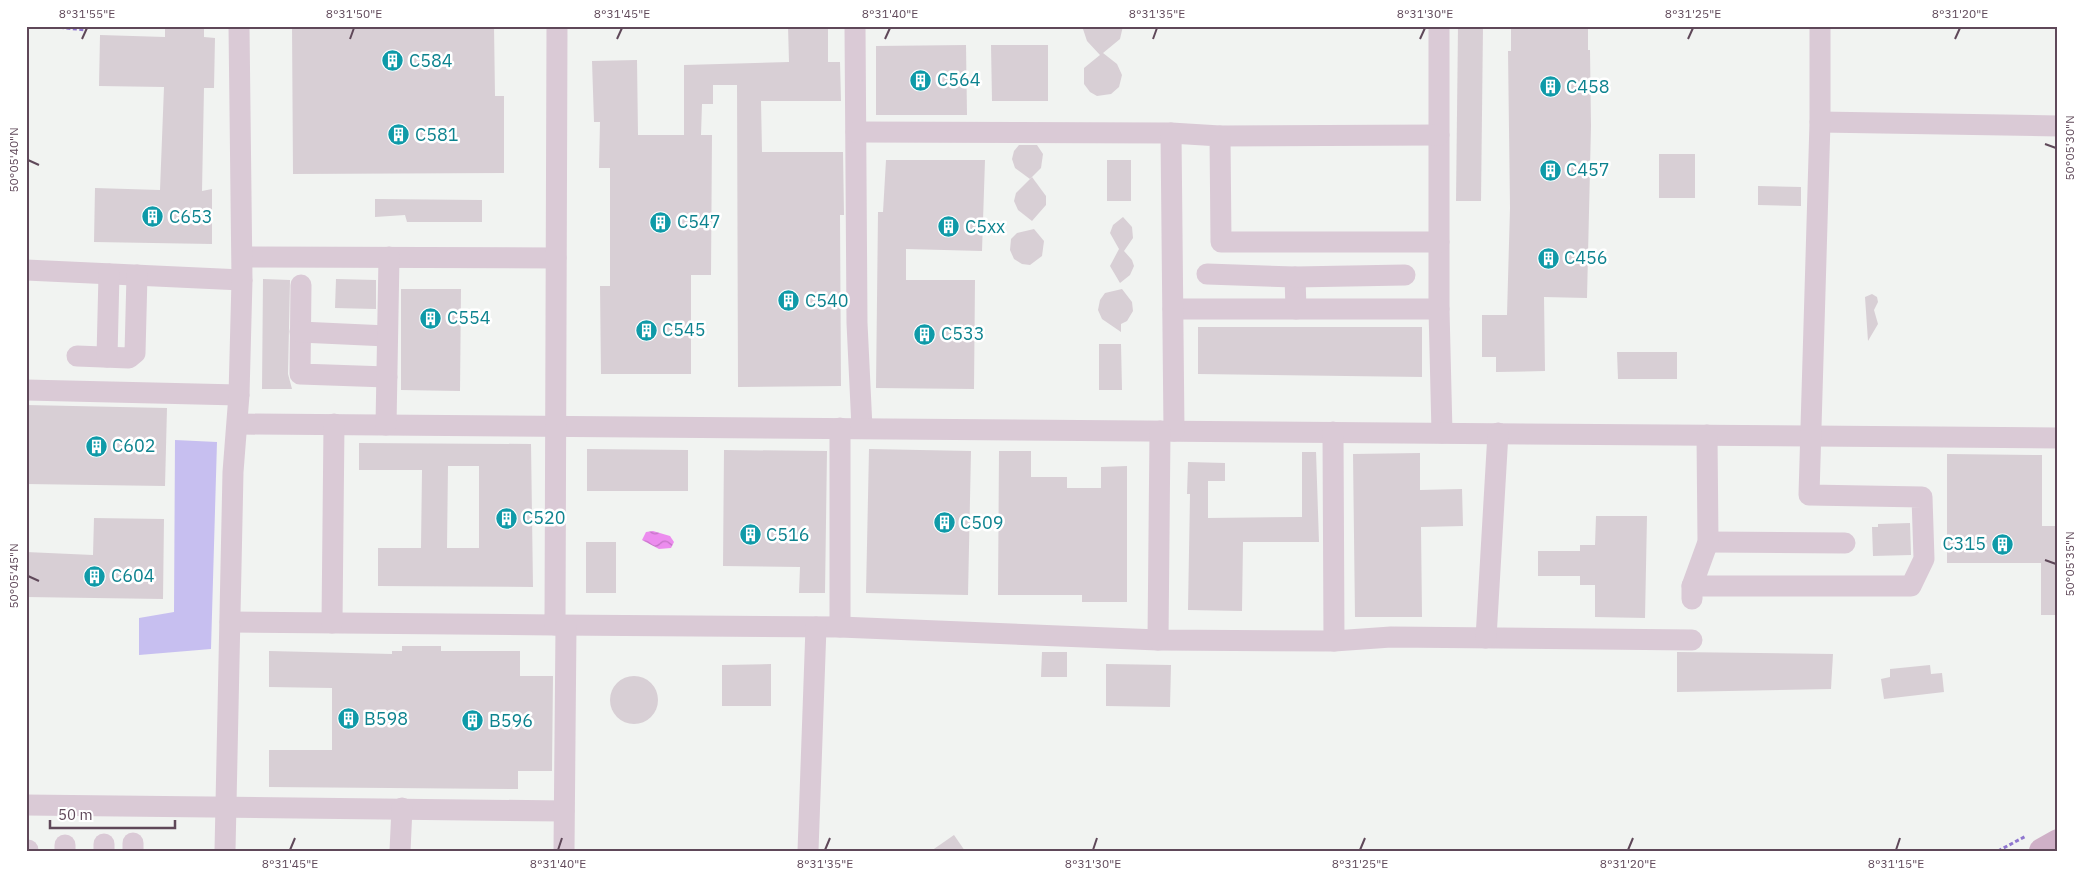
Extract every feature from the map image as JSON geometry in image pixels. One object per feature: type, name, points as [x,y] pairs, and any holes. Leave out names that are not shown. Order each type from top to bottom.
[{"type":"main road","points":[[2042,851],[2058,842]]},
{"type":"street","points":[[225,850],[233,472],[238,424],[242,280],[239,26]]},
{"type":"street","points":[[557,26],[555,426],[561,625],[564,851]]},
{"type":"street","points":[[855,26],[857,323],[862,428]]},
{"type":"street","points":[[1439,26],[1439,309],[1442,433]]},
{"type":"street","points":[[1707,435],[1708,542],[1692,592],[1911,586],[1924,560],[1922,497],[1809,495],[1820,122],[1820,26]]},
{"type":"street","points":[[1820,122],[2058,126]]},
{"type":"street","points":[[856,132],[1171,133],[1220,136],[1439,135]]},
{"type":"street","points":[[1158,640],[1173,309],[1171,133]]},
{"type":"street","points":[[1220,136],[1221,242],[1439,242]]},
{"type":"street","points":[[242,257],[556,258]]},
{"type":"street","points":[[386,425],[389,257]]},
{"type":"street","points":[[26,270],[242,280]]},
{"type":"street","points":[[108,357],[109,274]]},
{"type":"street","points":[[1207,274],[1295,277],[1405,275]]},
{"type":"street","points":[[77,356],[129,358],[134,353],[137,275]]},
{"type":"street","points":[[1295,277],[1296,309]]},
{"type":"street","points":[[300,285],[300,374],[387,377]]},
{"type":"street","points":[[1173,309],[1439,309]]},
{"type":"street","points":[[300,332],[388,336]]},
{"type":"street","points":[[26,390],[239,395]]},
{"type":"street","points":[[238,424],[2058,438]]},
{"type":"street","points":[[332,623],[334,424]]},
{"type":"street","points":[[840,428],[840,627]]},
{"type":"street","points":[[1333,432],[1334,640]]},
{"type":"street","points":[[1486,638],[1498,433]]},
{"type":"street","points":[[1708,542],[1845,543]]},
{"type":"street","points":[[230,622],[840,627],[1158,640],[1334,640],[1391,637],[1692,640]]},
{"type":"street","points":[[808,851],[816,627]]},
{"type":"street","points":[[26,805],[564,811]]},
{"type":"street","points":[[389,851],[397,808]]},
{"type":"street","points":[[397,808],[400,851]]},
{"type":"path","points":[[48,26],[86,30]]},
{"type":"shaded area","points":[[175,440],[217,442],[211,649],[139,655],[139,618],[174,612]]},
{"type":"water","points":[[653,531],[670,536],[674,542],[671,548],[659,549],[642,540],[646,532]]},
{"type":"building","points":[[165,26],[204,26],[204,37],[215,38],[214,88],[204,88],[202,191],[212,189],[212,244],[94,242],[95,188],[160,190],[164,87],[99,86],[100,35],[165,37]]},
{"type":"building","points":[[292,26],[494,26],[495,96],[504,96],[504,173],[293,174]]},
{"type":"building","points":[[788,26],[828,26],[828,62],[840,62],[841,101],[761,101],[762,152],[843,152],[844,215],[840,215],[841,386],[738,387],[737,85],[713,85],[713,104],[702,104],[701,135],[712,135],[711,275],[691,275],[691,374],[601,374],[600,286],[610,286],[610,168],[599,168],[600,122],[594,122],[592,61],[637,60],[638,135],[684,135],[684,65],[789,62]]},
{"type":"building","points":[[1082,26],[1123,26],[1120,39],[1103,53],[1117,64],[1122,75],[1119,87],[1111,94],[1097,96],[1090,92],[1084,84],[1084,68],[1100,55],[1087,41]]},
{"type":"building","points":[[1458,26],[1483,26],[1481,201],[1456,201]]},
{"type":"building","points":[[1511,26],[1588,26],[1591,126],[1587,298],[1544,297],[1545,371],[1496,372],[1496,357],[1482,357],[1482,315],[1507,315],[1510,208],[1508,51],[1511,51]]},
{"type":"building","name":"C564","points":[[966,45],[967,115],[876,115],[876,46]]},
{"type":"building","points":[[991,45],[1048,45],[1048,101],[992,101]]},
{"type":"building","points":[[1019,145],[1037,145],[1043,154],[1041,168],[1030,179],[1015,168],[1012,159],[1014,151]]},
{"type":"building","points":[[1659,154],[1695,154],[1695,198],[1659,198]]},
{"type":"building","points":[[886,160],[985,160],[982,251],[906,249],[906,280],[975,280],[974,389],[876,388],[878,212],[883,212]]},
{"type":"building","points":[[1107,160],[1131,160],[1131,201],[1107,201]]},
{"type":"building","points":[[1032,177],[1046,196],[1046,205],[1032,221],[1018,210],[1014,201],[1016,193]]},
{"type":"building","points":[[1758,186],[1801,187],[1801,206],[1758,205]]},
{"type":"building","points":[[375,199],[482,200],[482,222],[407,222],[405,215],[375,217]]},
{"type":"building","points":[[1123,217],[1132,227],[1133,238],[1124,251],[1132,260],[1134,266],[1130,275],[1120,283],[1110,266],[1119,249],[1110,233],[1113,225]]},
{"type":"building","points":[[1034,229],[1044,241],[1042,256],[1030,265],[1022,264],[1014,259],[1010,250],[1011,239],[1017,233]]},
{"type":"building","points":[[263,279],[290,280],[288,374],[292,389],[262,389]]},
{"type":"building","points":[[336,279],[376,280],[376,309],[335,308]]},
{"type":"building","name":"C554","points":[[401,289],[461,289],[460,391],[401,390]]},
{"type":"building","points":[[1122,289],[1132,302],[1133,311],[1127,321],[1121,324],[1121,332],[1102,319],[1098,310],[1100,300],[1105,293]]},
{"type":"building","points":[[1872,294],[1877,297],[1878,302],[1874,310],[1878,324],[1868,341],[1865,297]]},
{"type":"building","points":[[1198,327],[1422,327],[1422,377],[1198,374]]},
{"type":"building","points":[[1099,344],[1121,344],[1122,390],[1099,390]]},
{"type":"building","points":[[1617,352],[1677,352],[1677,379],[1618,379]]},
{"type":"building","name":"C602","points":[[26,405],[167,408],[165,486],[26,484]]},
{"type":"building","points":[[359,443],[531,444],[533,587],[378,586],[378,548],[421,548],[422,470],[359,470]],"holes":[[[448,466],[479,466],[479,548],[447,548]]]},
{"type":"building","points":[[587,449],[688,450],[688,491],[587,491]]},
{"type":"building","points":[[869,449],[971,451],[968,595],[866,593]]},
{"type":"building","points":[[724,450],[827,451],[825,593],[799,593],[800,567],[723,566]]},
{"type":"building","points":[[999,451],[1031,451],[1031,477],[1067,477],[1067,488],[1101,488],[1101,467],[1127,466],[1127,602],[1082,602],[1082,595],[998,595]]},
{"type":"building","points":[[1302,452],[1316,452],[1319,542],[1243,542],[1242,611],[1188,610],[1190,494],[1187,494],[1188,462],[1225,463],[1225,481],[1208,481],[1208,518],[1302,517]]},
{"type":"building","points":[[1420,453],[1420,490],[1462,489],[1463,526],[1421,527],[1422,617],[1355,617],[1353,454]]},
{"type":"building","name":"C315","points":[[1947,454],[2042,455],[2042,526],[2058,526],[2058,615],[2041,615],[2041,563],[1947,563]]},
{"type":"building","points":[[1596,516],[1647,516],[1645,618],[1595,617],[1595,585],[1580,585],[1580,576],[1538,576],[1538,551],[1580,551],[1580,545],[1595,545]]},
{"type":"building","name":"C604","points":[[94,518],[164,519],[163,599],[26,597],[26,552],[93,555]]},
{"type":"building","points":[[1910,523],[1911,555],[1873,556],[1872,527],[1878,527],[1878,524]]},
{"type":"building","points":[[586,542],[616,542],[616,593],[586,593]]},
{"type":"building","name":"B596","points":[[402,646],[441,646],[441,651],[520,651],[520,676],[553,676],[552,771],[518,771],[518,789],[269,787],[269,750],[332,750],[332,688],[269,687],[269,651],[392,654],[392,651],[402,651]]},
{"type":"building","points":[[1042,652],[1067,652],[1067,677],[1041,677]]},
{"type":"building","points":[[1677,652],[1833,654],[1831,689],[1677,692]]},
{"type":"building","points":[[771,664],[771,706],[722,706],[722,665]]},
{"type":"building","points":[[1106,664],[1171,665],[1170,707],[1106,706]]},
{"type":"building","points":[[1930,665],[1931,674],[1942,673],[1944,692],[1884,699],[1881,679],[1890,677],[1890,669]]},
{"type":"building","points":[[629,676],[639,676],[651,683],[658,695],[658,705],[651,717],[639,724],[629,724],[621,720],[614,713],[610,705],[610,695],[614,687],[621,680]]},
{"type":"building","points":[[954,835],[965,851],[931,851]]},
{"type":"place","name":"C584","points":[[393,61]]},
{"type":"place","name":"C564","points":[[921,80]]},
{"type":"place","name":"C458","points":[[1550,87]]},
{"type":"place","name":"C581","points":[[399,135]]},
{"type":"place","name":"C457","points":[[1550,170]]},
{"type":"place","name":"C653","points":[[153,217]]},
{"type":"place","name":"C547","points":[[661,222]]},
{"type":"place","name":"C5xx","points":[[949,227]]},
{"type":"place","name":"C456","points":[[1548,258]]},
{"type":"place","name":"C540","points":[[789,301]]},
{"type":"place","name":"C554","points":[[431,318]]},
{"type":"place","name":"C545","points":[[646,330]]},
{"type":"place","name":"C533","points":[[925,334]]},
{"type":"place","name":"C602","points":[[96,446]]},
{"type":"place","name":"C520","points":[[506,518]]},
{"type":"place","name":"C509","points":[[944,523]]},
{"type":"place","name":"C516","points":[[750,535]]},
{"type":"place","name":"C315","points":[[2002,544]]},
{"type":"place","name":"C604","points":[[95,576]]},
{"type":"place","name":"B598","points":[[348,719]]},
{"type":"place","name":"B596","points":[[473,721]]}]
